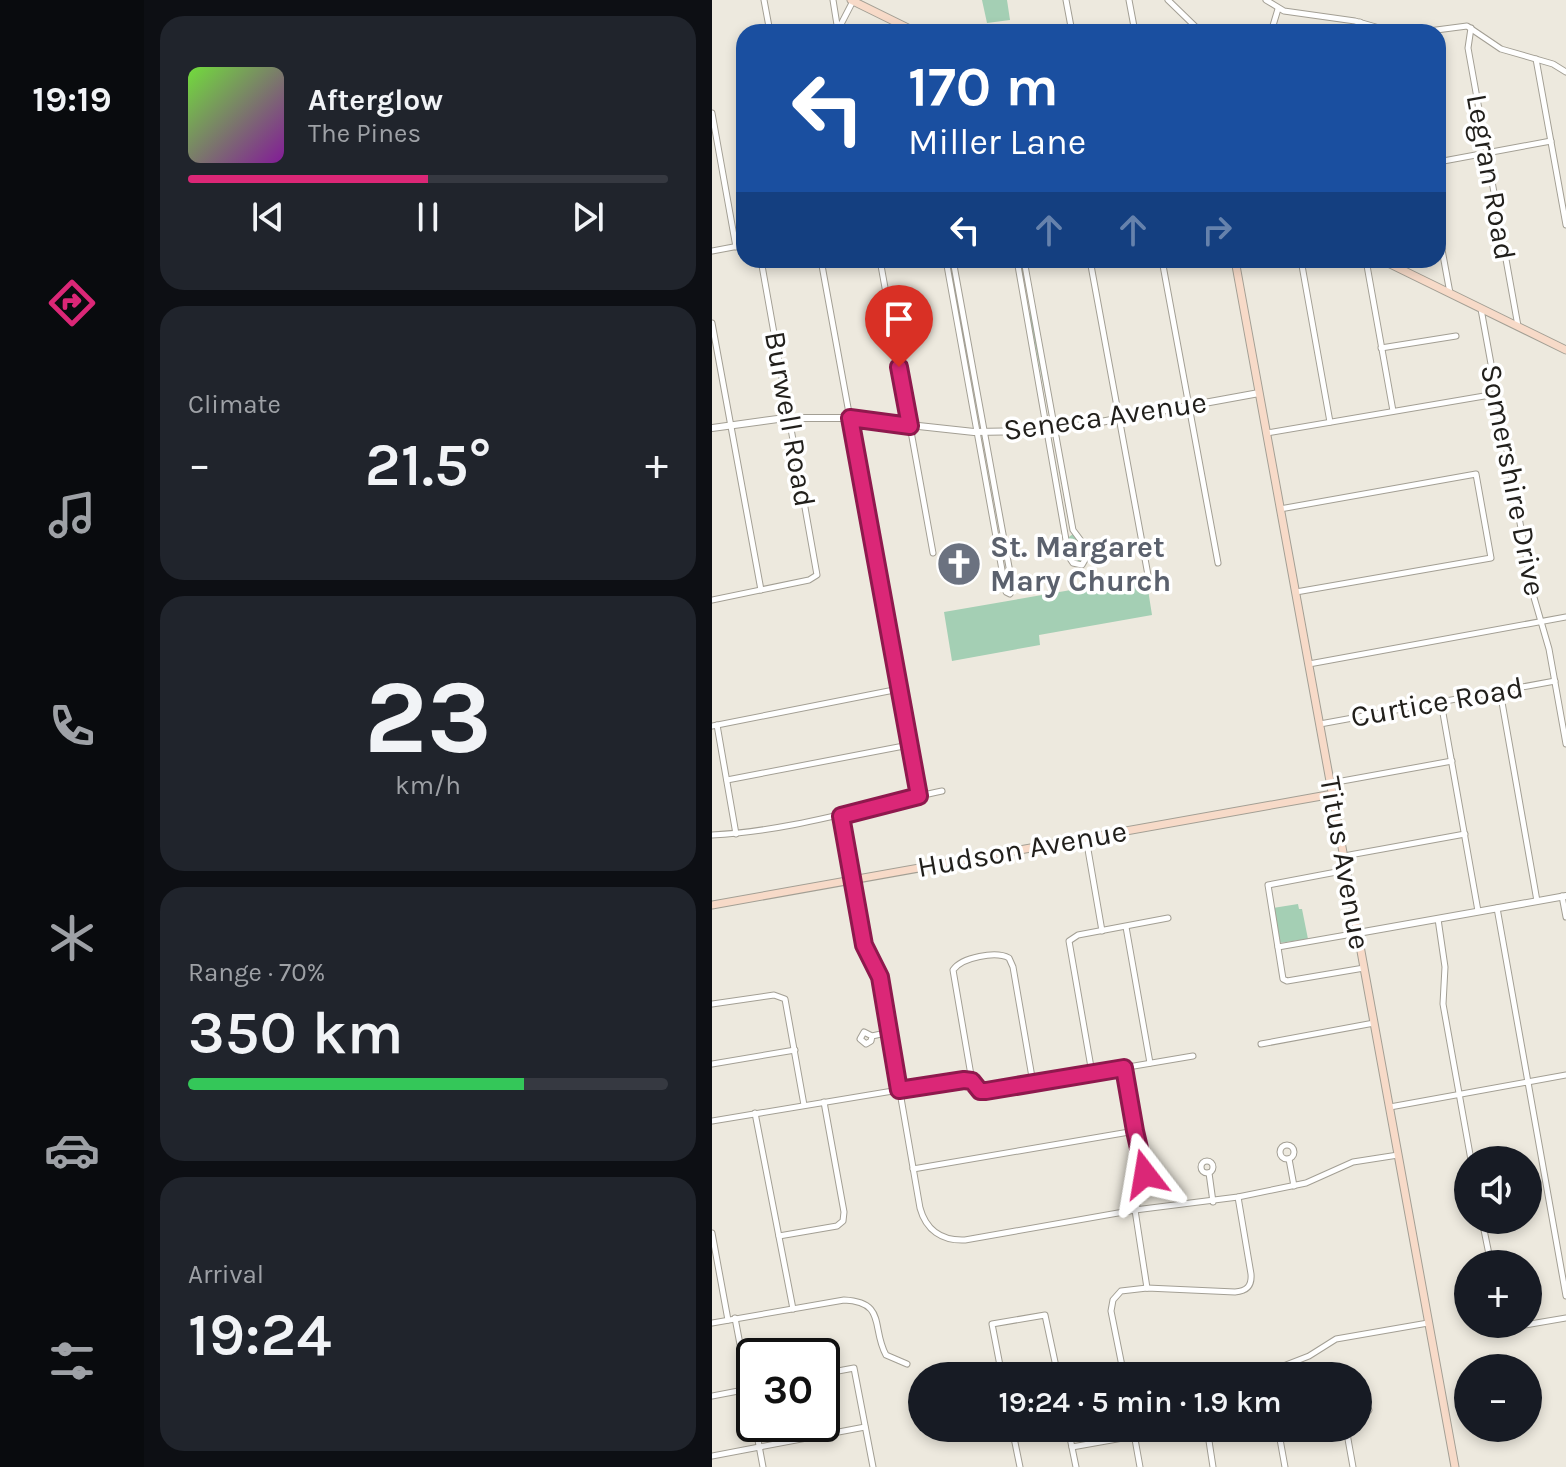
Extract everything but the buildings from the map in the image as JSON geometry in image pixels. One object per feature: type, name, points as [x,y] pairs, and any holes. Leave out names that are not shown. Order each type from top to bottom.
[{"type":"main road","points":[[852,1],[896,24]]},
{"type":"main road","name":"Titus Avenue","points":[[1236,268],[1453,1467]]},
{"type":"main road","points":[[1398,268],[1566,350]]},
{"type":"main road","name":"Hudson Avenue","points":[[712,905],[1333,794]]},
{"type":"street","points":[[764,0],[768,24]]},
{"type":"street","points":[[833,0],[837,24]]},
{"type":"street","points":[[1066,0],[1070,24]]},
{"type":"street","points":[[1129,0],[1134,24]]},
{"type":"street","points":[[1168,0],[1193,24]]},
{"type":"street","points":[[1266,0],[1278,9],[1367,24]]},
{"type":"street","points":[[841,24],[852,1]]},
{"type":"street","points":[[1273,24],[1278,9]]},
{"type":"street","points":[[1446,28],[1461,25],[1471,28],[1501,49],[1553,64],[1566,72]]},
{"type":"street","name":"Legran Road","points":[[1471,28],[1468,48],[1518,326]]},
{"type":"street","points":[[1536,59],[1566,225]]},
{"type":"street","points":[[712,113],[736,247],[712,251]]},
{"type":"street","points":[[1446,161],[1551,141]]},
{"type":"street","name":"Burwell Road","points":[[761,590],[816,577],[817,571],[762,268]]},
{"type":"street","points":[[822,268],[919,796]]},
{"type":"street","points":[[881,268],[933,553]]},
{"type":"street","points":[[948,268],[960,315]]},
{"type":"street","points":[[954,268],[1006,592],[1010,594],[1013,589],[981,432]]},
{"type":"street","points":[[1019,268],[1030,310]]},
{"type":"street","points":[[1025,268],[1070,529],[1069,557],[1073,563],[1082,565],[1086,561],[1083,544],[1070,529]]},
{"type":"street","points":[[1091,268],[1148,575]]},
{"type":"street","points":[[1163,268],[1218,563]]},
{"type":"street","points":[[1302,268],[1330,422]]},
{"type":"street","points":[[1367,268],[1393,411]]},
{"type":"street","points":[[1445,268],[1450,293]]},
{"type":"street","name":"Somershire Drive","points":[[1481,308],[1533,594],[1555,681],[1566,744]]},
{"type":"street","points":[[712,323],[761,590],[712,600]]},
{"type":"street","points":[[1381,348],[1456,336]]},
{"type":"street","name":"Seneca Avenue","points":[[712,428],[790,418],[850,418],[981,432],[1052,430],[1259,393]]},
{"type":"street","points":[[1267,433],[1496,394]]},
{"type":"street","points":[[1280,509],[1476,474],[1491,558],[1296,592]]},
{"type":"street","points":[[1309,664],[1566,617]]},
{"type":"street","name":"Curtice Road","points":[[1320,724],[1555,681]]},
{"type":"street","points":[[736,834],[715,726],[899,689]]},
{"type":"street","points":[[1500,691],[1537,901]]},
{"type":"street","points":[[1441,702],[1478,911]]},
{"type":"street","points":[[727,780],[909,745]]},
{"type":"street","points":[[1331,783],[1452,761]]},
{"type":"street","points":[[712,835],[736,834],[841,816],[942,791]]},
{"type":"street","points":[[841,816],[864,945],[880,977],[924,1220],[935,1233],[946,1239],[965,1240],[1135,1210],[1213,1202],[1294,1186],[1314,1180],[1342,1165],[1398,1155]]},
{"type":"street","points":[[1344,856],[1465,834]]},
{"type":"street","points":[[1086,837],[1102,931]]},
{"type":"street","points":[[1347,870],[1268,885],[1278,947],[1285,981],[1364,968]]},
{"type":"street","points":[[1278,947],[1564,896],[1566,917]]},
{"type":"street","points":[[1497,908],[1566,1296]]},
{"type":"street","points":[[1092,1073],[1069,941],[1074,936],[1168,918]]},
{"type":"street","points":[[1438,919],[1445,967],[1443,1004],[1468,1146]]},
{"type":"street","points":[[1126,927],[1150,1063]]},
{"type":"street","points":[[1033,1083],[1009,958],[1003,955],[964,961],[953,970],[972,1081],[977,1089],[983,1091],[1033,1083],[1092,1073],[1124,1068],[1193,1056]]},
{"type":"street","points":[[712,1004],[782,996],[787,1003],[804,1105]]},
{"type":"street","points":[[1261,1044],[1374,1023]]},
{"type":"street","points":[[872,1036],[890,1032]]},
{"type":"street","points":[[712,1064],[795,1050]]},
{"type":"street","points":[[1124,1068],[1145,1174],[1135,1210],[1147,1288]]},
{"type":"street","points":[[1390,1107],[1566,1075]]},
{"type":"street","points":[[712,1121],[959,1080],[972,1081]]},
{"type":"street","points":[[779,1236],[837,1226],[843,1221],[844,1212],[824,1102]]},
{"type":"street","points":[[755,1113],[793,1309]]},
{"type":"street","points":[[913,1169],[1135,1131]]},
{"type":"street","points":[[1289,1159],[1294,1186]]},
{"type":"street","points":[[1209,1173],[1213,1202]]},
{"type":"street","points":[[1122,1362],[1112,1305],[1115,1296],[1124,1289],[1235,1292],[1247,1289],[1251,1274],[1238,1197]]},
{"type":"street","points":[[712,1233],[737,1338]]},
{"type":"street","points":[[712,1323],[844,1300],[864,1303],[876,1316],[884,1352],[907,1364]]},
{"type":"street","points":[[999,1362],[992,1324],[1045,1315],[1055,1362]]},
{"type":"street","points":[[1542,1323],[1566,1318]]},
{"type":"street","points":[[1292,1362],[1309,1356],[1336,1339],[1428,1323]]},
{"type":"street","points":[[840,1371],[854,1368],[873,1467]]},
{"type":"street","points":[[712,1396],[736,1391]]},
{"type":"street","points":[[712,1456],[865,1427]]},
{"type":"street","points":[[758,1442],[763,1467]]},
{"type":"street","points":[[1015,1442],[1020,1467]]},
{"type":"street","points":[[1071,1442],[1076,1467]]},
{"type":"street","points":[[1072,1447],[1100,1442]]},
{"type":"street","points":[[1135,1442],[1140,1467]]},
{"type":"street","points":[[1209,1442],[1213,1467]]},
{"type":"street","points":[[1281,1442],[1285,1467]]},
{"type":"street","points":[[1349,1442],[1353,1467]]},
{"type":"green space","points":[[982,0],[1007,0],[1010,20],[987,23]]},
{"type":"green space","points":[[1032,312],[1052,421],[1051,423],[1029,314]]},
{"type":"green space","points":[[1073,534],[1082,547],[1082,563],[1075,562],[1071,556],[1069,537]]},
{"type":"green space","points":[[1146,577],[1152,615],[1039,635],[1040,645],[952,661],[944,612]]},
{"type":"green space","points":[[1298,904],[1302,909],[1308,939],[1279,943],[1273,908]]},
{"type":"place","name":"St. Margaret Mary Church","points":[[959,564]]},
{"type":"route","points":[[899,367],[910,426],[850,418],[919,796],[841,816],[864,945],[880,977],[899,1090],[964,1080],[972,1081],[980,1091],[986,1091],[1124,1068],[1145,1174]]}]
